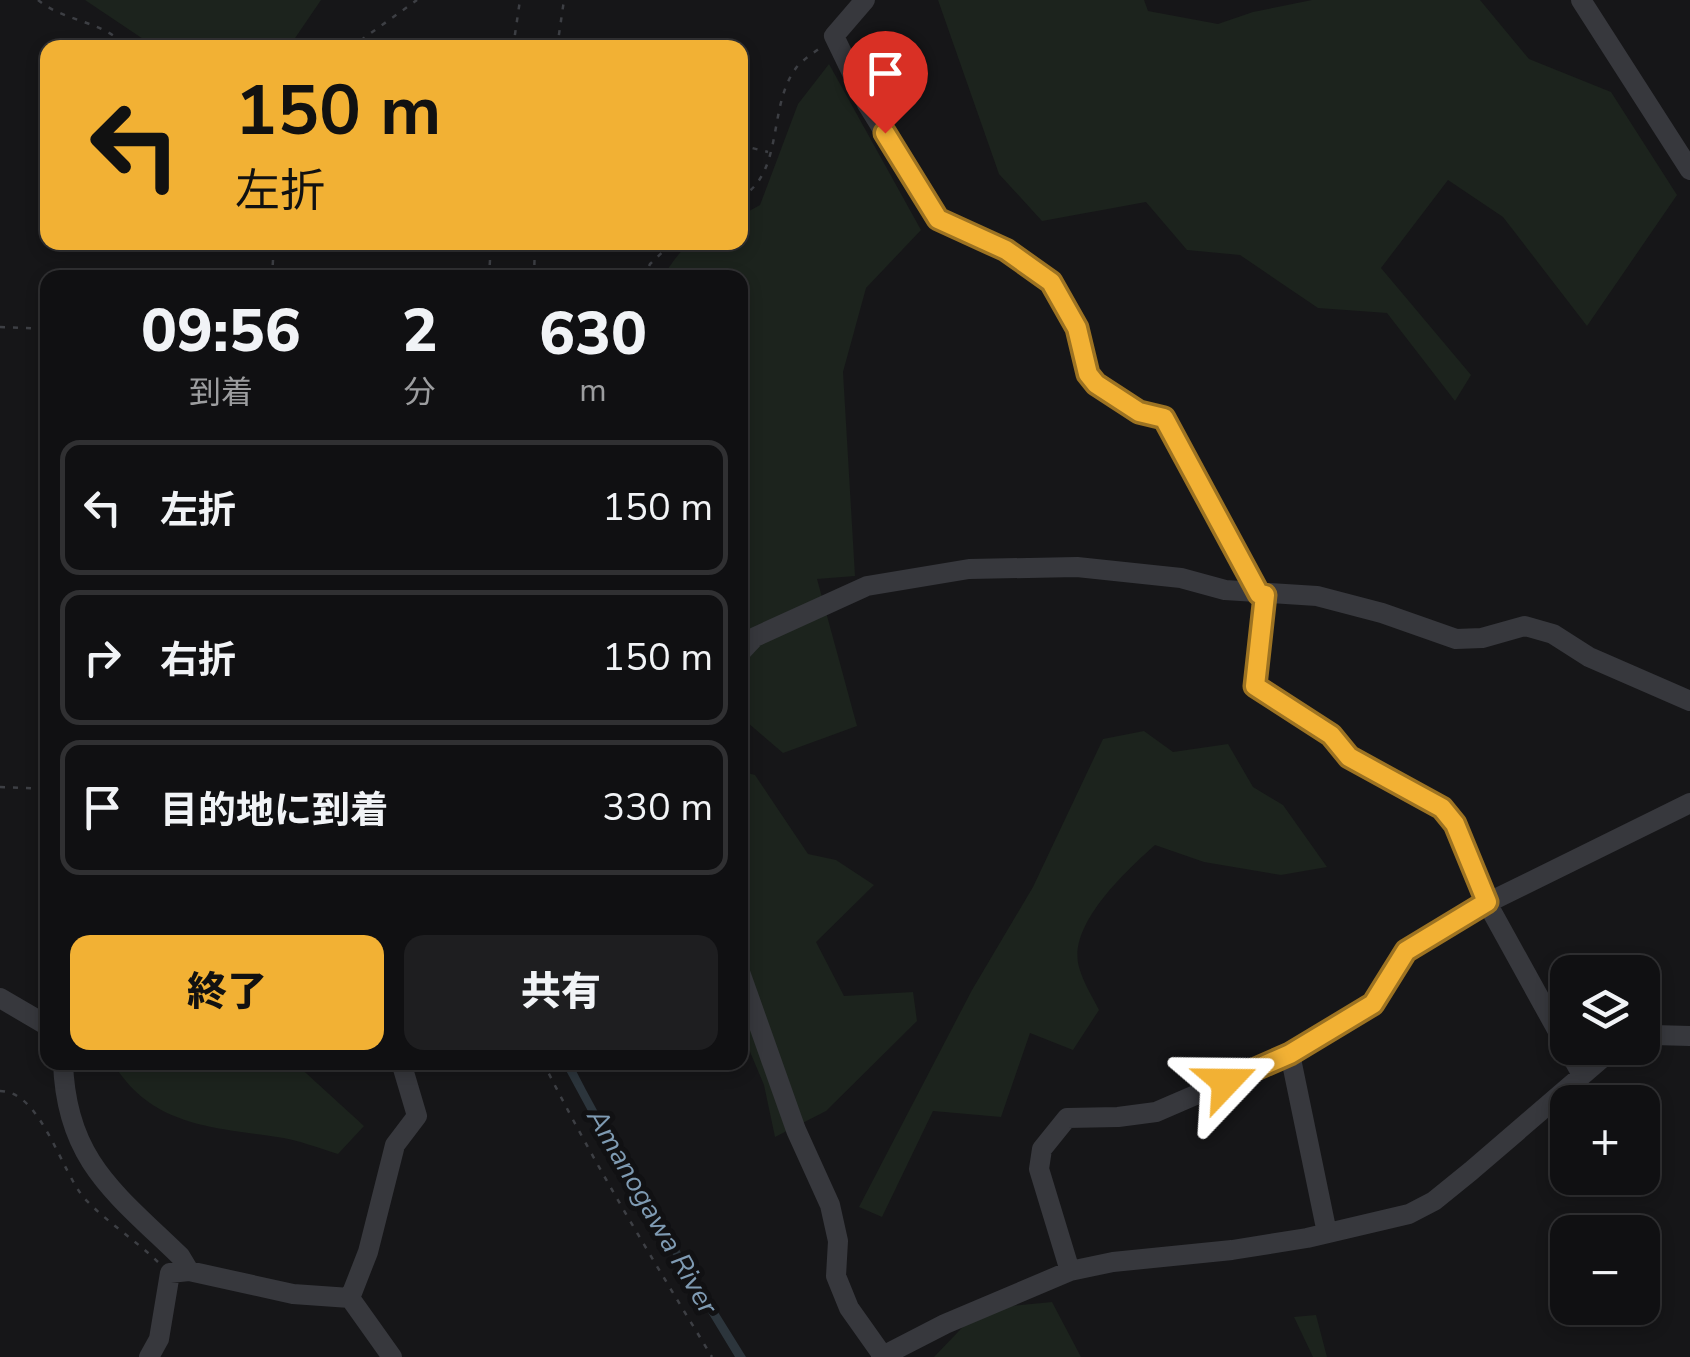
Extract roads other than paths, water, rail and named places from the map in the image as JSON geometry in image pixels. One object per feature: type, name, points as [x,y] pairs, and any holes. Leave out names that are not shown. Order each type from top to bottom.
[{"type":"street","points":[[865,0],[834,36],[867,104],[938,219],[1006,250],[1051,282],[1077,328],[1088,374],[1096,384],[1139,412],[1164,418],[1262,595],[1255,686],[1331,735],[1349,757],[1442,808],[1455,824],[1487,902],[1582,1075]]},
{"type":"street","points":[[1582,0],[1690,170]]},
{"type":"street","points":[[748,644],[755,637],[868,586],[969,569],[1077,567],[1181,578],[1262,595],[1317,596],[1382,612],[1456,639],[1482,638],[1525,626],[1553,634],[1590,657],[1690,702]]},
{"type":"street","points":[[1070,1271],[1039,1168],[1042,1149],[1067,1118],[1118,1118],[1156,1112],[1290,1054],[1373,1004],[1406,951],[1487,902],[1690,802]]},
{"type":"street","points":[[748,995],[796,1130],[830,1205],[838,1240],[836,1276],[849,1308],[882,1357],[944,1324],[1070,1271],[1113,1262],[1232,1250],[1409,1214],[1434,1200],[1594,1065]]},
{"type":"street","points":[[0,998],[40,1021]]},
{"type":"street","points":[[1660,1036],[1690,1036]]},
{"type":"street","points":[[1290,1054],[1327,1233]]},
{"type":"street","points":[[63,1070],[64,1098],[71,1124],[97,1172],[180,1256],[189,1271]]},
{"type":"street","points":[[350,1298],[368,1252],[396,1145],[417,1116],[404,1070]]},
{"type":"street","points":[[149,1357],[159,1339],[170,1273],[189,1271],[293,1294],[350,1298]]},
{"type":"street","points":[[350,1298],[392,1357]]},
{"type":"water","name":"Amanogawa River","points":[[566,1070],[576,1070],[634,1175],[746,1357],[735,1357],[663,1238],[649,1224]]}]
